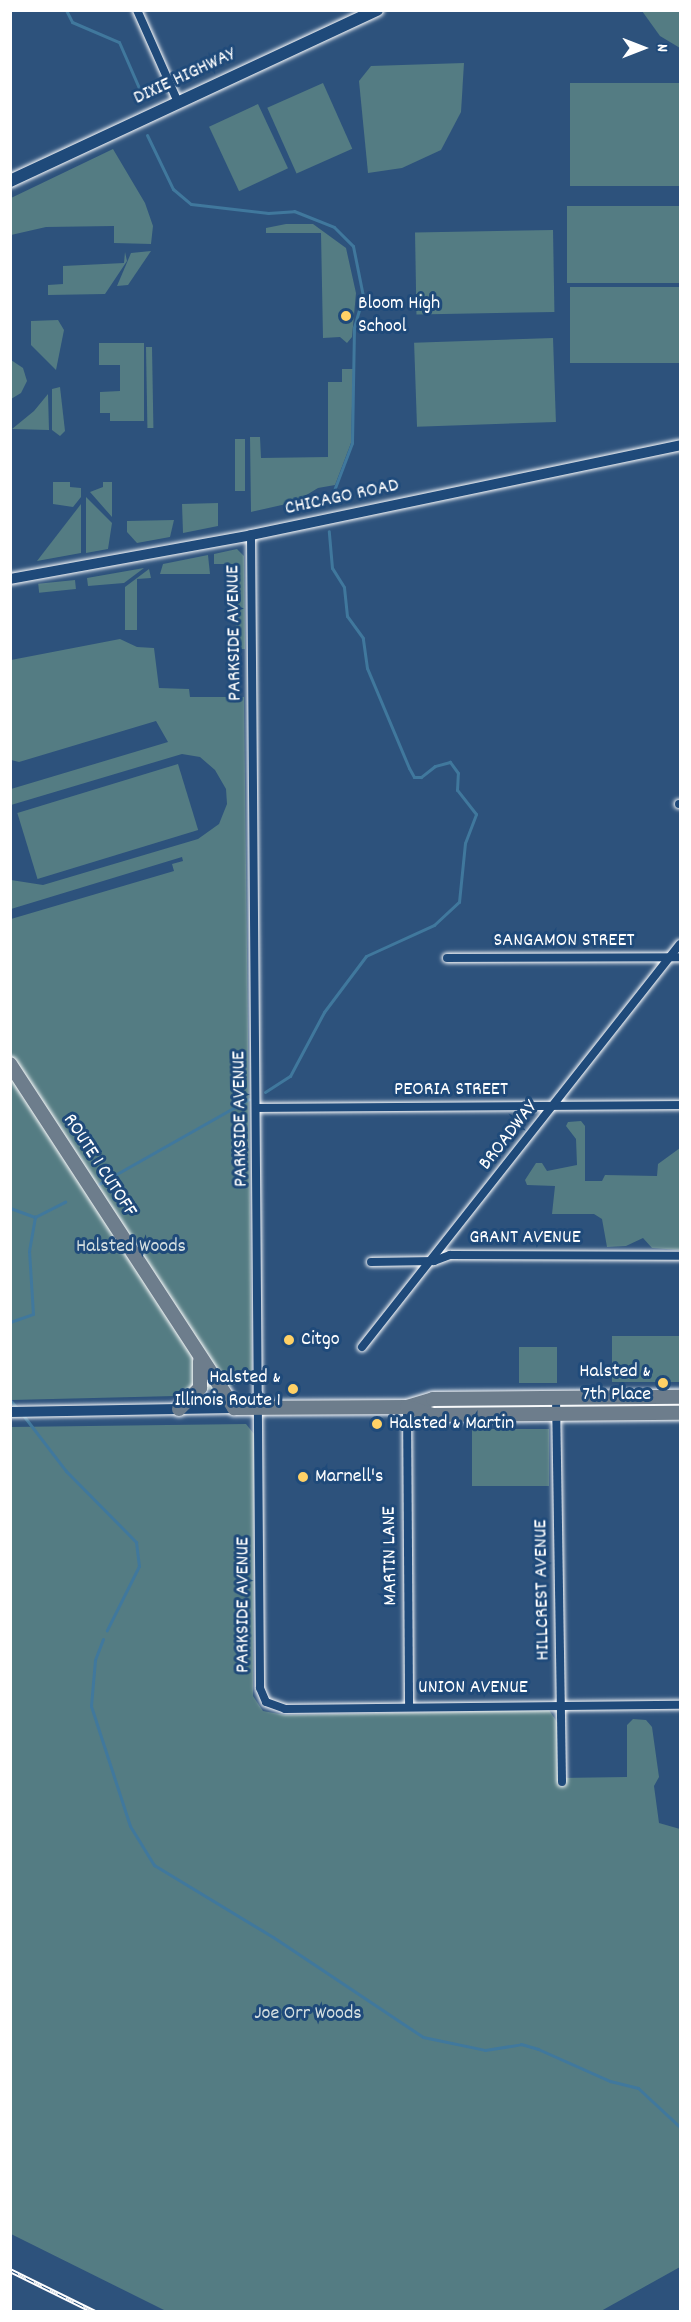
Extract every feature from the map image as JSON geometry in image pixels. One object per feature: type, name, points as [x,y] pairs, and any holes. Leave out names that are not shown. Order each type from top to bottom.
[{"type":"main road","name":"DIXIE HIGHWAY","points":[[10,181],[377,10]]},
{"type":"main road","name":"ROUTE 1 CUTOFF","points":[[10,1064],[234,1408]]},
{"type":"main road","points":[[179,1409],[200,1388],[199,1356]]},
{"type":"main road","points":[[234,1408],[407,1407],[433,1399],[681,1397]]},
{"type":"main road","points":[[407,1407],[433,1415],[681,1413]]},
{"type":"street","points":[[139,11],[178,102]]},
{"type":"street","name":"CHICAGO ROAD","points":[[10,579],[251,535],[681,445]]},
{"type":"street","name":"PARKSIDE AVENUE","points":[[251,535],[261,1408],[260,1688],[266,1702]]},
{"type":"street","name":"BROADWAY","points":[[362,1347],[434,1261],[553,1106],[676,957],[681,944]]},
{"type":"street","name":"SANGAMON STREET","points":[[447,958],[676,957]]},
{"type":"street","name":"PEORIA STREET","points":[[257,1108],[681,1105]]},
{"type":"street","name":"GRANT AVENUE","points":[[371,1262],[434,1261],[450,1255],[681,1256]]},
{"type":"street","name":"HILLCREST AVENUE","points":[[556,1398],[562,1782]]},
{"type":"street","name":"MARTIN LANE","points":[[407,1407],[409,1705]]},
{"type":"street","points":[[10,1412],[234,1408]]},
{"type":"street","name":"UNION AVENUE","points":[[266,1702],[285,1709],[409,1705],[681,1705]]},
{"type":"green space","points":[[642,11],[680,11],[680,48],[660,36]]},
{"type":"green space","points":[[464,63],[461,112],[441,150],[402,168],[368,173],[359,81],[371,66]]},
{"type":"green space","points":[[323,83],[352,149],[297,174],[267,108]]},
{"type":"green space","points":[[570,83],[680,83],[680,186],[570,186]]},
{"type":"green space","points":[[258,104],[288,168],[239,191],[209,127]]},
{"type":"green space","points":[[113,149],[145,203],[153,226],[151,244],[114,243],[114,226],[46,227],[11,235],[11,198]]},
{"type":"green space","points":[[567,206],[680,206],[680,283],[567,283]]},
{"type":"green space","points":[[286,224],[313,224],[346,248],[356,293],[352,337],[347,343],[340,337],[323,338],[321,233],[266,233],[266,228]]},
{"type":"green space","points":[[553,230],[554,312],[416,314],[415,232]]},
{"type":"green space","points":[[151,251],[128,285],[117,286],[131,253]]},
{"type":"green space","points":[[125,252],[127,261],[105,294],[48,295],[48,285],[63,284],[63,266],[124,263]]},
{"type":"green space","points":[[570,287],[680,287],[680,363],[570,363]]},
{"type":"green space","points":[[58,320],[64,330],[56,370],[31,345],[31,321]]},
{"type":"green space","points":[[553,338],[556,422],[417,427],[414,343]]},
{"type":"green space","points":[[99,343],[144,343],[144,421],[110,421],[110,413],[100,413],[100,392],[120,391],[120,365],[99,365]]},
{"type":"green space","points":[[146,347],[152,347],[153,428],[147,428]]},
{"type":"green space","points":[[11,360],[23,368],[27,381],[21,393],[11,399]]},
{"type":"green space","points":[[342,369],[353,369],[351,443],[335,485],[318,488],[295,502],[251,512],[250,437],[260,437],[261,458],[328,457],[328,382],[342,382]]},
{"type":"green space","points":[[60,387],[65,431],[60,436],[52,430],[52,389]]},
{"type":"green space","points":[[48,394],[49,430],[12,429],[34,411]]},
{"type":"green space","points":[[235,439],[245,439],[245,491],[235,491]]},
{"type":"green space","points":[[53,482],[70,482],[70,487],[81,488],[81,497],[73,507],[53,504]]},
{"type":"green space","points":[[103,482],[112,482],[112,517],[90,492],[103,487]]},
{"type":"green space","points":[[86,497],[112,523],[108,549],[86,553]]},
{"type":"green space","points":[[218,503],[218,526],[183,533],[182,504]]},
{"type":"green space","points":[[81,504],[81,553],[37,561]]},
{"type":"green space","points":[[174,520],[170,537],[137,543],[127,532],[127,521]]},
{"type":"green space","points":[[237,549],[244,556],[245,649],[236,649],[235,564],[214,564],[214,554]]},
{"type":"green space","points":[[208,555],[210,574],[160,574],[163,564]]},
{"type":"green space","points":[[144,568],[124,583],[88,586],[87,578]]},
{"type":"green space","points":[[149,569],[151,578],[137,579],[137,630],[125,630],[125,587]]},
{"type":"green space","points":[[75,580],[76,589],[39,593],[38,584]]},
{"type":"green space","name":"Halsted Woods","points":[[120,639],[137,647],[154,648],[159,688],[189,689],[190,697],[244,697],[252,1375],[244,1383],[176,1396],[11,1400],[11,919],[174,871],[172,864],[183,861],[182,857],[11,909],[11,880],[43,885],[198,839],[219,824],[227,804],[226,789],[215,770],[200,757],[182,754],[11,805],[11,789],[168,742],[156,721],[19,762],[11,760],[11,660]]},
{"type":"green space","points":[[178,764],[198,830],[38,879],[17,813]]},
{"type":"green space","points":[[581,1121],[585,1126],[585,1181],[602,1181],[605,1175],[657,1176],[658,1164],[680,1148],[680,1250],[652,1248],[643,1238],[626,1246],[607,1247],[602,1219],[594,1214],[552,1214],[555,1186],[527,1185],[525,1180],[536,1163],[542,1163],[547,1171],[577,1165],[576,1139],[566,1126],[568,1122]]},
{"type":"green space","points":[[612,1336],[680,1336],[680,1382],[612,1382]]},
{"type":"green space","points":[[519,1347],[557,1347],[557,1383],[519,1383]]},
{"type":"green space","name":"Joe Orr Woods","points":[[246,1424],[254,1434],[253,1696],[263,1711],[285,1715],[549,1710],[557,1722],[558,1778],[627,1777],[627,1725],[633,1719],[646,1720],[652,1727],[659,1777],[654,1786],[659,1823],[680,1829],[680,2267],[601,2311],[166,2311],[11,2234],[11,1427]]},
{"type":"green space","points":[[472,1429],[549,1429],[549,1486],[472,1486]]},
{"type":"waterway","points":[[66,10],[72,22],[119,42],[142,95]]},
{"type":"waterway","points":[[147,135],[173,189],[191,204],[268,213],[294,211],[334,227],[353,246],[363,296],[354,328],[352,443],[330,501]]},
{"type":"waterway","points":[[265,1092],[290,1076],[324,1012],[366,956],[434,925],[459,902],[465,843],[476,814],[457,790],[458,773],[450,762],[435,766],[421,777],[414,777],[409,768],[367,668],[363,638],[347,616],[344,587],[332,568],[329,531]]},
{"type":"waterway","points":[[99,1184],[249,1099]]},
{"type":"waterway","points":[[10,1322],[33,1314],[29,1251],[35,1217],[65,1202]]},
{"type":"waterway","points":[[10,1208],[35,1217]]},
{"type":"waterway","points":[[10,1400],[19,1410]]},
{"type":"waterway","points":[[23,1415],[66,1471],[136,1542],[139,1566],[107,1630]]},
{"type":"waterway","points":[[103,1639],[95,1660],[91,1706],[130,1826],[154,1865],[273,1937],[423,2037],[485,2050],[521,2044],[538,2049],[610,2081],[638,2088],[680,2127]]},
{"type":"railway","points":[[10,2270],[95,2312]]},
{"type":"place","name":"Bloom High School","points":[[346,316]]},
{"type":"place","name":"Citgo","points":[[289,1340]]},
{"type":"place","name":"Halsted & 7th Place","points":[[663,1383]]},
{"type":"place","name":"Halsted & Illinois Route 1","points":[[293,1389]]},
{"type":"place","name":"Halsted & Martin","points":[[377,1424]]},
{"type":"place","name":"Marnell's","points":[[303,1477]]}]
